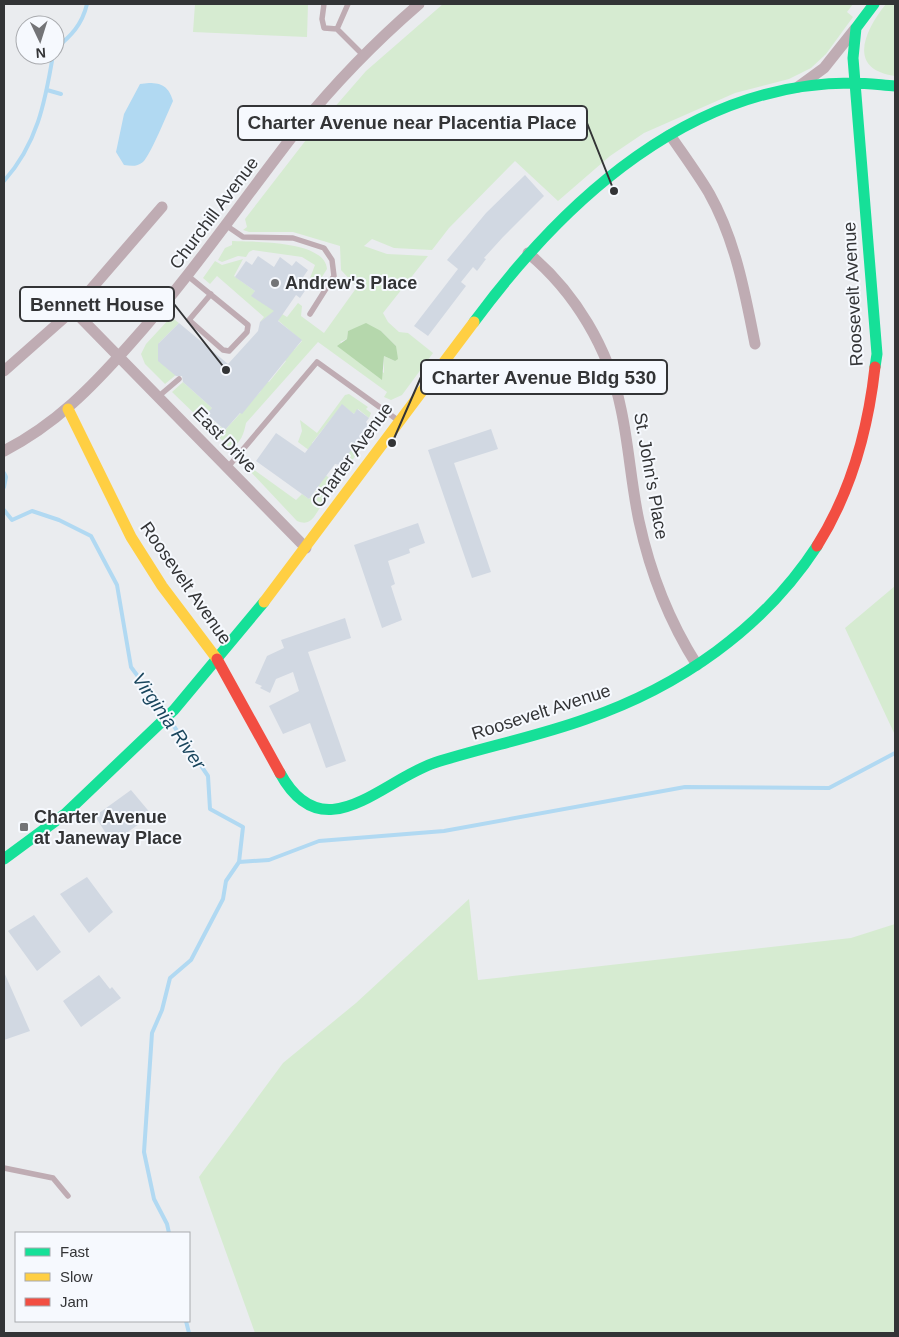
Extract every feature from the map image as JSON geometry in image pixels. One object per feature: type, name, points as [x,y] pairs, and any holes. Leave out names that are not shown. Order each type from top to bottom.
[{"type":"street","name":"Churchill Avenue","points":[[4,451],[68,409],[120,356],[188,276],[298,129],[363,55],[419,4]]},
{"type":"street","points":[[795,89],[824,68],[874,4]]},
{"type":"street","name":"Roosevelt Avenue","points":[[68,409],[131,537],[162,586],[216,657],[286,785],[300,800],[309,805],[338,810],[365,802],[429,765],[571,725],[634,701],[727,646],[770,606],[812,557],[835,518],[851,478],[866,427],[874,388],[877,354],[874,288],[854,83],[853,43],[856,28]]},
{"type":"street","name":"Charter Avenue","points":[[4,859],[65,814],[174,710],[216,657],[275,589],[498,288],[554,225],[603,180],[649,146],[730,106],[768,94],[795,89],[854,83],[895,86]]},
{"type":"street","points":[[670,135],[708,192],[733,247],[744,287],[755,344]]},
{"type":"street","points":[[4,371],[73,310],[162,207]]},
{"type":"street","name":"St. John's Place","points":[[528,253],[549,270],[576,303],[611,371],[621,407],[639,520],[648,554],[662,597],[683,643],[696,664]]},
{"type":"street","name":"East Drive","points":[[73,310],[306,548]]},
{"type":"lane","points":[[324,4],[322,19],[324,28],[336,29],[363,55]]},
{"type":"lane","points":[[336,29],[348,4]]},
{"type":"lane","points":[[226,226],[243,237],[293,238],[324,248],[332,260],[334,276],[310,314]]},
{"type":"lane","points":[[188,276],[211,294],[248,325],[247,332],[229,351],[223,350],[189,320],[211,294]]},
{"type":"lane","points":[[228,467],[317,362],[399,422]]},
{"type":"lane","points":[[159,396],[179,379]]},
{"type":"lane","points":[[4,1168],[53,1178],[68,1196]]},
{"type":"green space","points":[[195,4],[308,4],[307,37],[193,32]]},
{"type":"green space","points":[[443,4],[853,4],[847,12],[853,17],[826,54],[811,68],[789,79],[735,93],[644,133],[610,156],[558,201],[515,161],[449,228],[432,250],[394,248],[372,239],[364,246],[387,254],[428,256],[383,313],[388,322],[399,332],[408,333],[433,353],[402,395],[391,400],[384,397],[387,392],[318,342],[246,423],[239,441],[230,448],[172,392],[183,382],[212,408],[208,418],[225,430],[260,392],[266,380],[269,382],[286,361],[283,359],[302,341],[273,316],[267,317],[260,322],[264,317],[217,276],[210,284],[203,278],[215,261],[222,265],[243,259],[234,276],[255,291],[252,296],[287,317],[298,303],[302,306],[301,316],[324,333],[357,287],[341,270],[340,246],[293,232],[249,232],[243,230],[247,227],[245,219],[306,140],[366,71]],"holes":[[[363,326],[381,331],[396,346],[395,361],[384,356],[384,373],[340,342],[347,339],[348,331]]]},
{"type":"green space","points":[[886,4],[895,4],[895,76],[880,72],[870,65],[865,57],[864,47],[867,36],[878,14]]},
{"type":"green space","points":[[232,241],[287,244],[302,248],[314,253],[323,260],[327,269],[318,283],[310,278],[315,265],[302,257],[253,250],[246,257],[238,256],[222,262],[218,260],[225,248],[232,245]]},
{"type":"green space","points":[[171,317],[179,323],[159,343],[177,374],[165,384],[145,364],[141,354],[146,344]]},
{"type":"green space","points":[[366,323],[381,331],[396,346],[398,359],[395,361],[384,356],[382,380],[337,346],[347,339],[348,331]]},
{"type":"green space","points":[[349,394],[368,407],[366,409],[371,413],[369,418],[358,409],[354,414],[342,405],[312,443],[318,457],[298,442],[302,431],[300,420],[317,433],[345,395]]},
{"type":"green space","points":[[374,416],[377,422],[376,428],[348,466],[342,461]]},
{"type":"green space","points":[[248,469],[253,469],[296,500],[302,494],[309,499],[316,491],[323,473],[333,481],[342,474],[314,517],[305,523],[297,521]]},
{"type":"green space","points":[[895,586],[895,735],[845,628]]},
{"type":"green space","points":[[469,899],[478,980],[851,938],[895,924],[895,1333],[255,1333],[199,1177],[283,1063],[356,1003]]},
{"type":"water","points":[[140,84],[158,84],[167,89],[173,101],[143,162],[132,166],[124,165],[116,152],[124,114]]},
{"type":"building","points":[[525,175],[544,196],[484,258],[486,259],[477,271],[473,267],[461,282],[466,286],[428,336],[414,326],[458,269],[447,260],[486,213]]},
{"type":"building","points":[[258,256],[274,267],[280,257],[292,266],[296,261],[308,270],[301,280],[309,285],[300,298],[296,295],[278,321],[302,340],[242,414],[240,413],[225,430],[207,414],[212,408],[183,382],[182,376],[176,376],[158,361],[158,344],[179,323],[228,364],[258,331],[260,322],[274,311],[251,296],[255,291],[235,277],[246,261],[252,265]]},
{"type":"building","points":[[342,404],[354,414],[357,409],[369,418],[366,422],[369,427],[340,465],[335,464],[309,499],[256,461],[276,433],[305,453]]},
{"type":"building","points":[[491,429],[498,449],[454,463],[491,572],[472,578],[428,450]]},
{"type":"building","points":[[418,523],[425,543],[409,549],[410,553],[388,561],[395,584],[391,586],[402,620],[382,628],[354,545]]},
{"type":"building","points":[[345,618],[351,638],[308,652],[346,761],[326,768],[310,723],[283,734],[269,706],[299,691],[293,672],[276,679],[270,693],[255,683],[267,656],[284,648],[281,640]]},
{"type":"building","points":[[131,790],[152,815],[112,843],[95,816]]},
{"type":"building","points":[[87,877],[113,912],[89,933],[60,894]]},
{"type":"building","points":[[34,915],[61,952],[37,971],[8,931]]},
{"type":"building","points":[[4,972],[30,1031],[4,1040]]},
{"type":"building","points":[[99,975],[110,989],[112,987],[121,998],[81,1027],[63,1001]]},
{"type":"waterway","name":"Virginia River","points":[[65,40],[75,30],[87,4]]},
{"type":"waterway","name":"Virginia River","points":[[4,181],[15,167],[32,138],[43,106],[51,65]]},
{"type":"waterway","points":[[47,90],[61,94]]},
{"type":"waterway","name":"Virginia River","points":[[4,473],[6,477],[4,487]]},
{"type":"waterway","name":"Virginia River","points":[[4,510],[12,520],[32,511],[59,520],[91,536],[117,585],[131,667],[165,713]]},
{"type":"waterway","name":"Virginia River","points":[[169,719],[208,776],[210,809],[243,827],[239,862],[226,881],[223,899],[191,960],[170,978],[162,1010],[152,1033],[144,1152],[154,1199],[167,1224],[169,1232]]},
{"type":"waterway","points":[[239,862],[269,860],[319,841],[444,831],[685,787],[829,788],[895,753]]},
{"type":"waterway","name":"Virginia River","points":[[186,1322],[189,1333]]},
{"type":"traffic: fast","points":[[874,4],[856,28],[853,58],[877,354],[875,367]]},
{"type":"traffic: fast","points":[[474,322],[509,277],[548,233],[591,193],[636,156],[686,126],[738,103],[794,88],[853,83],[895,86]]},
{"type":"traffic: fast","points":[[280,773],[297,796],[315,807],[334,809],[353,804],[373,795],[434,763],[529,737],[620,706],[686,672],[716,652],[745,629],[771,604],[817,546]]},
{"type":"traffic: fast","points":[[4,859],[65,814],[174,710],[264,602]]},
{"type":"traffic: slow","points":[[264,602],[474,322]]},
{"type":"traffic: slow","points":[[68,409],[131,537],[162,586],[217,659]]},
{"type":"traffic: jam","points":[[817,546],[839,504],[856,460],[868,414],[875,367]]},
{"type":"traffic: jam","points":[[217,659],[280,773]]},
{"type":"place","name":"Charter Avenue near Placentia Place","points":[[614,191]]},
{"type":"place","name":"Andrew's Place","points":[[275,283]]},
{"type":"place","name":"Bennett House","points":[[226,370]]},
{"type":"place","name":"Charter Avenue Bldg 530","points":[[392,443]]},
{"type":"place","name":"Charter Avenue at Janeway Place","points":[[24,827]]}]
